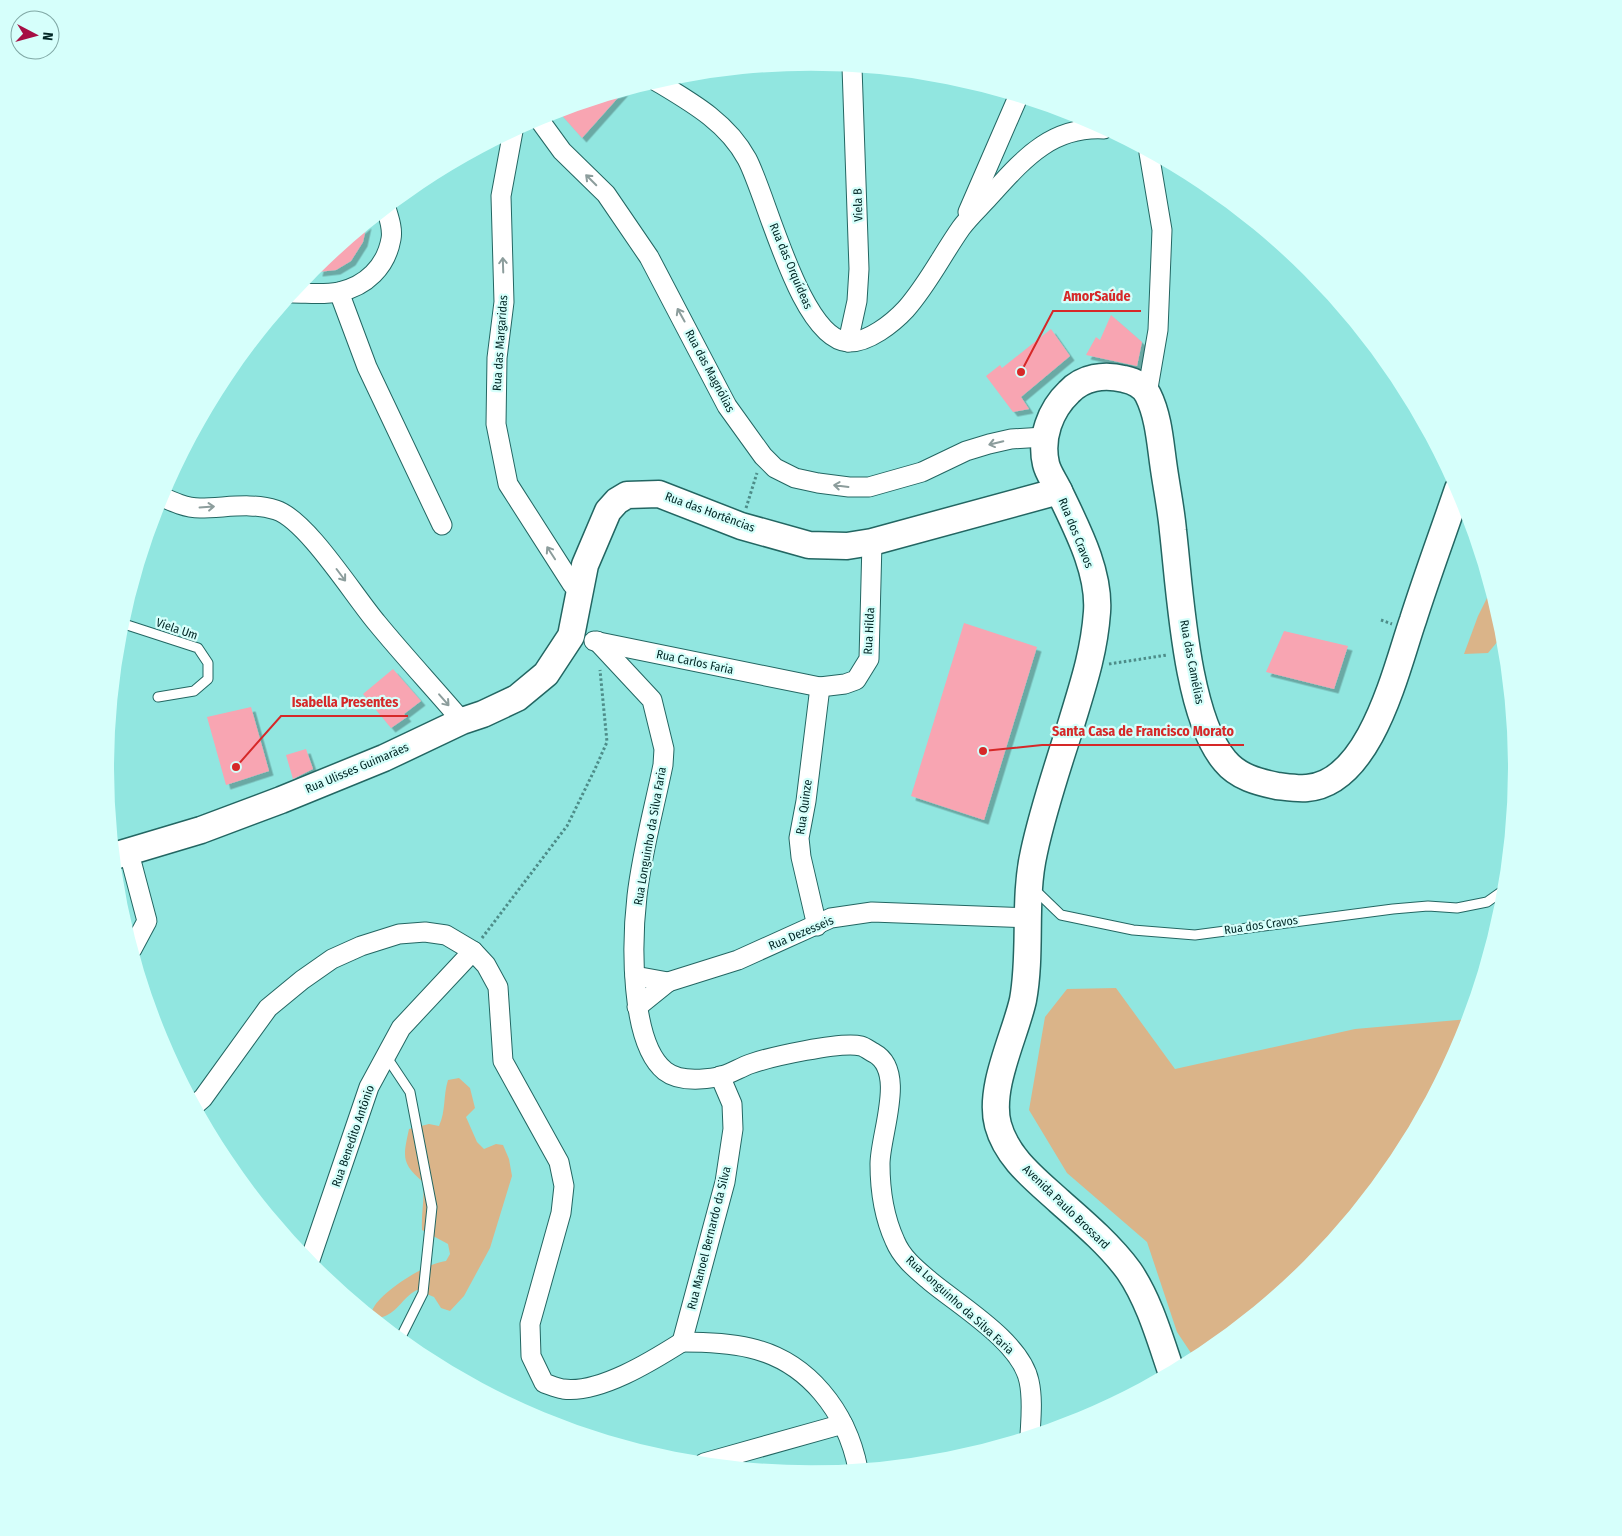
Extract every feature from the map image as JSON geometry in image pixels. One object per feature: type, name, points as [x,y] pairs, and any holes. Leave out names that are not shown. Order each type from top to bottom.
[{"type":"main road","name":"Rua dos Cravos","points":[[1029,918],[1028,883],[1039,832],[1090,668],[1098,606],[1092,570],[1059,491],[1046,466],[1044,437],[1058,404],[1074,386],[1086,379],[1116,377],[1129,380],[1140,385],[1147,394]]},
{"type":"main road","name":"Rua das Camélias","points":[[1147,394],[1160,432],[1188,652],[1201,712],[1211,739],[1224,760],[1237,772],[1263,783],[1308,788],[1333,778],[1347,768],[1366,743],[1385,706],[1454,500]]},
{"type":"main road","name":"Rua das Hortências","points":[[571,636],[585,565],[608,511],[617,501],[628,495],[660,494],[740,526],[809,545],[847,546],[872,542],[1059,491]]},
{"type":"main road","name":"Rua Ulisses Guimarães","points":[[122,854],[200,830],[281,800],[384,758],[462,721],[517,698],[546,674],[571,636]]},
{"type":"main road","name":"Avenida Paulo Brossard","points":[[1029,918],[1024,991],[999,1088],[996,1120],[1006,1145],[1026,1170],[1112,1252],[1131,1274],[1150,1313],[1169,1365]]},
{"type":"street","name":"Viela B","points":[[848,342],[858,300],[859,269],[852,73]]},
{"type":"street","name":"Rua das Orquídeas","points":[[666,87],[698,106],[727,130],[747,159],[798,287],[815,320],[826,331],[848,342]]},
{"type":"street","points":[[848,342],[862,339],[882,328],[904,310],[928,282],[962,227],[1016,102]]},
{"type":"street","name":"Rua das Magnólias","points":[[543,125],[562,151],[606,194],[649,257],[727,406],[763,456],[775,468],[795,478],[849,487],[869,487],[922,472],[966,451],[989,444],[1011,439],[1044,437]]},
{"type":"street","points":[[962,227],[1018,164],[1046,143],[1075,131],[1091,130]]},
{"type":"street","name":"Rua das Margaridas","points":[[512,139],[501,196],[504,302],[498,358],[496,424],[508,484],[572,584],[580,592]]},
{"type":"street","points":[[1147,394],[1158,330],[1162,230],[1150,160]]},
{"type":"street","points":[[304,290],[339,292],[356,287],[368,280],[382,262],[391,238],[387,215]]},
{"type":"street","points":[[339,292],[367,366],[442,525]]},
{"type":"street","points":[[168,499],[198,508],[252,505],[276,510],[293,519],[331,562],[376,622],[462,721]]},
{"type":"street","name":"Rua Hilda","points":[[820,687],[845,684],[856,680],[869,659],[872,542]]},
{"type":"street","name":"Rua Carlos Faria","points":[[571,636],[820,687]]},
{"type":"street","name":"Rua Longuinho da Silva Faria","points":[[597,642],[652,700],[664,748],[663,766],[637,897],[635,976],[637,1006],[646,1044],[655,1060],[666,1072],[698,1080],[720,1076],[752,1064],[840,1045],[861,1046],[878,1055],[887,1066],[891,1086],[880,1161],[881,1192],[886,1217],[895,1243],[908,1262],[999,1337],[1019,1358],[1029,1379],[1032,1406],[1030,1429]]},
{"type":"street","name":"Rua Quinze","points":[[817,926],[801,857],[799,838],[806,801],[820,687]]},
{"type":"street","points":[[122,854],[147,921],[136,941]]},
{"type":"street","name":"Rua Dezesseis","points":[[637,1006],[668,982],[738,960],[817,926],[831,918],[872,912],[1029,918]]},
{"type":"street","points":[[200,1101],[268,1008],[302,980],[332,959],[361,946],[399,934],[425,932],[446,936],[473,951],[486,965],[498,987],[503,1062],[560,1162],[564,1186],[561,1213],[530,1324],[531,1356],[544,1383],[564,1389],[592,1386],[620,1377],[682,1342],[750,1348],[776,1356],[810,1378],[830,1400],[843,1424],[856,1463]]},
{"type":"street","name":"Rua Benedito Antônio","points":[[312,1254],[369,1087],[401,1028],[473,951]]},
{"type":"street","name":"Rua Dezesseis","points":[[635,976],[668,982]]},
{"type":"street","name":"Rua Manoel Bernardo da Silva","points":[[682,1342],[725,1182],[732,1138],[732,1104],[720,1076]]},
{"type":"street","points":[[719,1459],[843,1424]]},
{"type":"lane","name":"Viela Um","points":[[129,626],[198,648],[208,663],[208,678],[194,691],[158,697]]},
{"type":"lane","name":"Rua dos Cravos","points":[[1028,883],[1061,916],[1133,930],[1195,935],[1393,909],[1428,906],[1458,908],[1487,902],[1495,896]]},
{"type":"lane","points":[[386,1056],[410,1092],[432,1207],[423,1293],[403,1332]]},
{"type":"path","points":[[740,526],[763,456]]},
{"type":"path","points":[[473,951],[567,826],[608,742],[597,642]]},
{"type":"path","points":[[1090,668],[1188,652]]},
{"type":"shaded area","points":[[1486,599],[1496,643],[1488,653],[1464,654]]},
{"type":"shaded area","points":[[1116,988],[1175,1069],[1355,1029],[1461,1020],[1436,1076],[1414,1116],[1364,1192],[1304,1261],[1235,1321],[1190,1352],[1177,1332],[1147,1242],[1067,1173],[1029,1110],[1045,1017],[1067,989]]},
{"type":"shaded area","points":[[459,1078],[470,1088],[475,1108],[466,1117],[477,1142],[484,1149],[496,1144],[503,1145],[509,1159],[512,1176],[490,1248],[464,1296],[450,1311],[441,1308],[434,1297],[417,1290],[391,1313],[382,1317],[373,1309],[383,1296],[415,1273],[446,1261],[450,1254],[448,1244],[422,1230],[423,1182],[407,1164],[405,1153],[409,1129],[429,1124],[439,1126],[443,1115],[448,1080]]},
{"type":"building","points":[[617,99],[582,138],[563,117]]},
{"type":"building","points":[[365,233],[363,242],[351,261],[336,270],[322,272]]},
{"type":"building","points":[[1111,315],[1142,342],[1137,366],[1086,355],[1096,337],[1100,340]]},
{"type":"building","points":[[1051,329],[1070,356],[1021,397],[1029,409],[1013,412],[986,376],[1000,365],[1002,368]]},
{"type":"building","points":[[964,623],[1037,647],[984,820],[911,796]]},
{"type":"building","points":[[1284,631],[1348,646],[1334,689],[1266,672]]},
{"type":"building","points":[[393,669],[421,701],[404,714],[407,717],[391,728],[363,694]]},
{"type":"building","points":[[251,707],[269,771],[226,785],[207,717]]},
{"type":"building","points":[[306,749],[313,769],[293,779],[286,755]]},
{"type":"place","name":"AmorSaúde","points":[[1021,372]]},
{"type":"place","name":"Santa Casa de Francisco Morato","points":[[983,751]]},
{"type":"place","name":"Isabella Presentes","points":[[236,767]]}]
